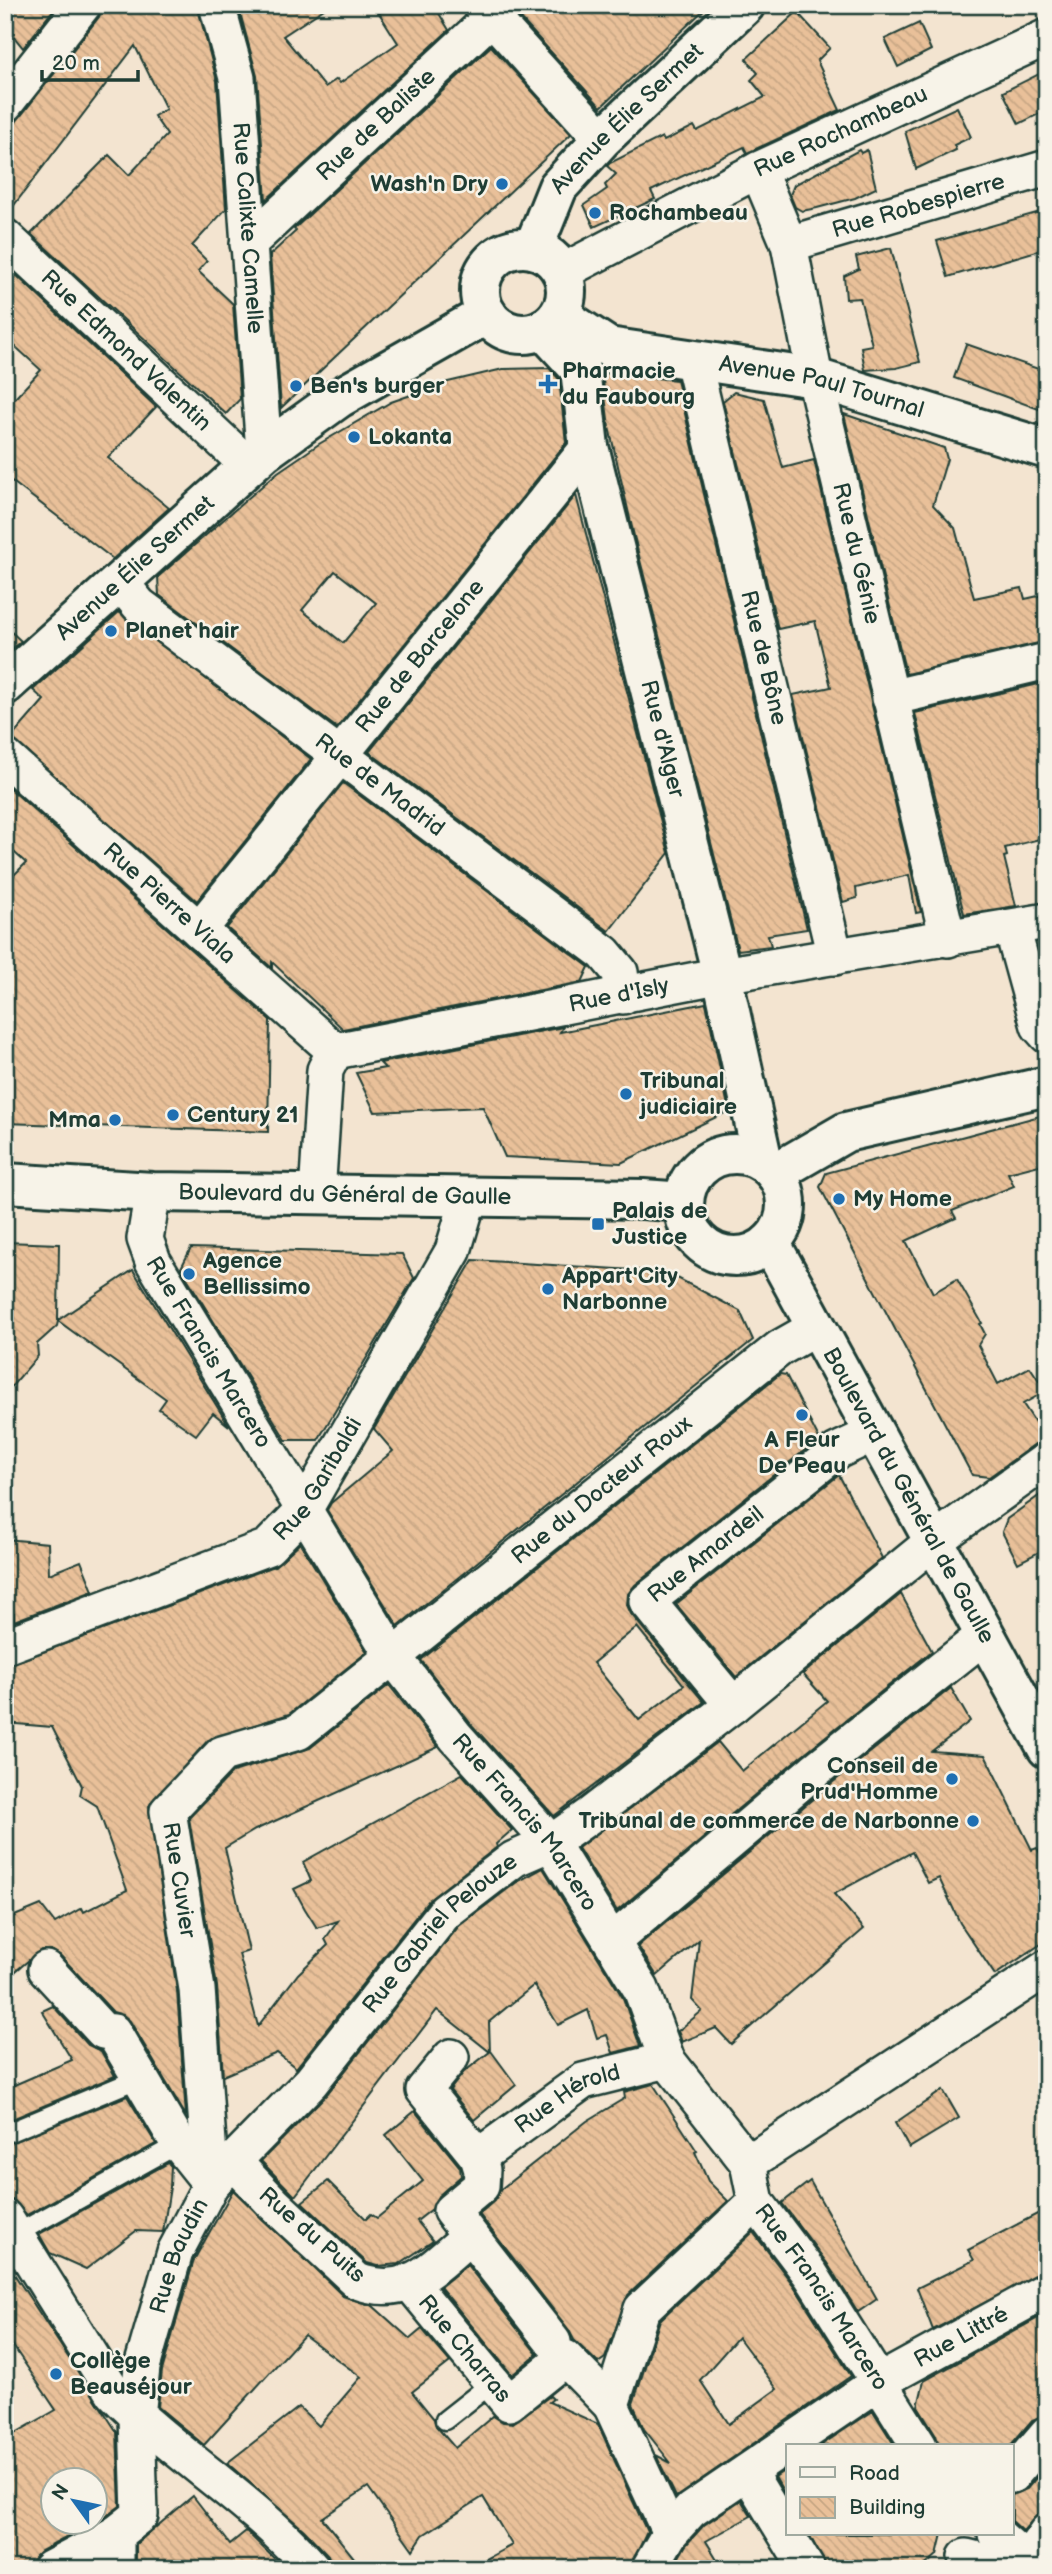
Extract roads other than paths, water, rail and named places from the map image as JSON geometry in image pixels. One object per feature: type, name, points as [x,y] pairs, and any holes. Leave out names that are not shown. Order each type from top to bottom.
[{"type":"main road","name":"Avenue Élie Sermet","points":[[533,249],[558,187],[602,139],[745,5]]},
{"type":"main road","points":[[533,249],[545,253],[562,272],[566,287],[565,302],[551,322],[531,333],[506,330],[487,314],[480,286],[484,271],[505,251],[533,249]]},
{"type":"main road","points":[[256,458],[340,398],[487,314]]},
{"type":"main road","name":"Avenue Paul Tournal","points":[[551,322],[608,347],[814,377],[1047,449]]},
{"type":"main road","name":"Rue d'Alger","points":[[551,322],[579,369],[589,447],[769,1168]]},
{"type":"main road","name":"Avenue Élie Sermet","points":[[5,685],[121,583],[256,458]]},
{"type":"main road","points":[[769,1168],[846,1132],[1047,1086]]},
{"type":"main road","points":[[735,1154],[769,1168],[782,1184],[786,1208],[779,1233],[770,1242],[743,1256],[713,1252],[691,1232],[684,1202],[691,1181],[705,1163],[735,1154]]},
{"type":"main road","name":"Boulevard du Général de Gaulle","points":[[5,1183],[153,1192],[684,1202]]},
{"type":"main road","name":"Boulevard du Général de Gaulle","points":[[770,1242],[1047,1748]]},
{"type":"street","points":[[5,104],[83,5]]},
{"type":"street","name":"Rue Calixte Camelle","points":[[217,5],[237,78],[248,244],[256,458]]},
{"type":"street","points":[[492,9],[602,139]]},
{"type":"street","name":"Rue de Baliste","points":[[248,244],[492,9]]},
{"type":"street","name":"Rue Rochambeau","points":[[562,272],[758,170],[1047,37]]},
{"type":"street","name":"Rue Robespierre","points":[[789,244],[1047,168]]},
{"type":"street","name":"Rue du Génie","points":[[758,170],[789,244],[814,377],[948,939]]},
{"type":"street","name":"Rue Edmond Valentin","points":[[5,237],[256,458]]},
{"type":"street","name":"Rue de Bône","points":[[693,360],[835,957]]},
{"type":"street","name":"Rue de Barcelone","points":[[200,930],[589,447]]},
{"type":"street","name":"Rue de Madrid","points":[[121,583],[139,605],[604,953],[620,972],[623,996]]},
{"type":"street","points":[[890,698],[1047,660]]},
{"type":"street","name":"Rue Pierre Viala","points":[[5,757],[335,1051]]},
{"type":"street","name":"Rue d'Isly","points":[[335,1051],[722,975],[1047,921]]},
{"type":"street","points":[[1012,928],[1039,1026],[1047,1035]]},
{"type":"street","points":[[317,1195],[325,1070],[335,1051]]},
{"type":"street","name":"Rue Francis Marcero","points":[[153,1192],[145,1239],[153,1261],[394,1658],[456,1737],[551,1843],[640,1989],[667,2060],[748,2163],[756,2202],[811,2275],[918,2444]]},
{"type":"street","name":"Rue Garibaldi","points":[[5,1646],[268,1547],[304,1510],[453,1251],[470,1197]]},
{"type":"street","name":"Rue du Docteur Roux","points":[[394,1658],[780,1348],[817,1327]]},
{"type":"street","name":"Rue Amardeil","points":[[733,1705],[647,1601],[837,1451],[874,1433]]},
{"type":"street","name":"Rue Gabriel Pelouze","points":[[222,2173],[311,2082],[445,1912],[514,1859],[551,1843],[733,1705],[934,1541],[1047,1460]]},
{"type":"street","points":[[613,1941],[814,1772],[985,1634]]},
{"type":"street","name":"Rue Cuvier","points":[[222,2173],[193,2136],[197,1989],[168,1811],[222,1754],[298,1732],[394,1658]]},
{"type":"street","points":[[748,2163],[1047,1968]]},
{"type":"street","points":[[46,1969],[103,2031],[113,2032],[142,2077],[193,2136]]},
{"type":"street","points":[[451,2057],[424,2090],[478,2157],[482,2170],[481,2186],[451,2211],[469,2238],[553,2342]]},
{"type":"street","name":"Rue Hérold","points":[[478,2157],[583,2081],[667,2060]]},
{"type":"street","name":"Rue du Puits","points":[[222,2173],[274,2204],[357,2281],[374,2287],[411,2284]]},
{"type":"street","name":"Rue Baudin","points":[[116,2534],[140,2515],[137,2417],[142,2367],[175,2252],[222,2173]]},
{"type":"street","points":[[611,2405],[642,2309],[756,2202]]},
{"type":"street","points":[[10,2226],[114,2393],[137,2417],[261,2515],[313,2569]]},
{"type":"street","points":[[411,2284],[469,2238]]},
{"type":"street","name":"Rue Charras","points":[[411,2284],[509,2403],[565,2358],[611,2405],[670,2533]]},
{"type":"street","name":"Rue Littré","points":[[789,2444],[879,2382],[1047,2290]]},
{"type":"street","points":[[1014,2473],[1047,2434]]},
{"type":"street","name":"Rue Littré","points":[[649,2569],[670,2533],[691,2510],[786,2446]]},
{"type":"street","points":[[748,2472],[786,2534]]},
{"type":"street","points":[[998,2536],[1027,2561],[1047,2532]]},
{"type":"street","points":[[50,2569],[116,2534],[116,2569]]},
{"type":"street","points":[[787,2536],[807,2569]]},
{"type":"street","points":[[967,2555],[1015,2569]]},
{"type":"lane","points":[[5,2134],[142,2077]]},
{"type":"lane","points":[[10,2226],[193,2136]]},
{"type":"lane","points":[[444,2420],[492,2383]]},
{"type":"place","name":"Wash'n Dry","points":[[502,184]]},
{"type":"place","name":"Rochambeau","points":[[595,213]]},
{"type":"place","name":"Pharmacie du Faubourg","points":[[548,384]]},
{"type":"place","name":"Ben's burger","points":[[296,386]]},
{"type":"place","name":"Lokanta","points":[[354,437]]},
{"type":"place","name":"Planet hair","points":[[111,631]]},
{"type":"place","name":"Tribunal judiciaire","points":[[626,1094]]},
{"type":"place","name":"Century 21","points":[[173,1115]]},
{"type":"place","name":"Mma","points":[[115,1120]]},
{"type":"place","name":"My Home","points":[[839,1199]]},
{"type":"place","name":"Palais de Justice","points":[[598,1224]]},
{"type":"place","name":"Agence Bellissimo","points":[[189,1274]]},
{"type":"place","name":"Appart'City Narbonne","points":[[548,1289]]},
{"type":"place","name":"A Fleur De Peau","points":[[802,1415]]},
{"type":"place","name":"Conseil de Prud'Homme","points":[[952,1779]]},
{"type":"place","name":"Tribunal de commerce de Narbonne","points":[[973,1821]]},
{"type":"place","name":"Collège Beauséjour","points":[[56,2374]]}]
